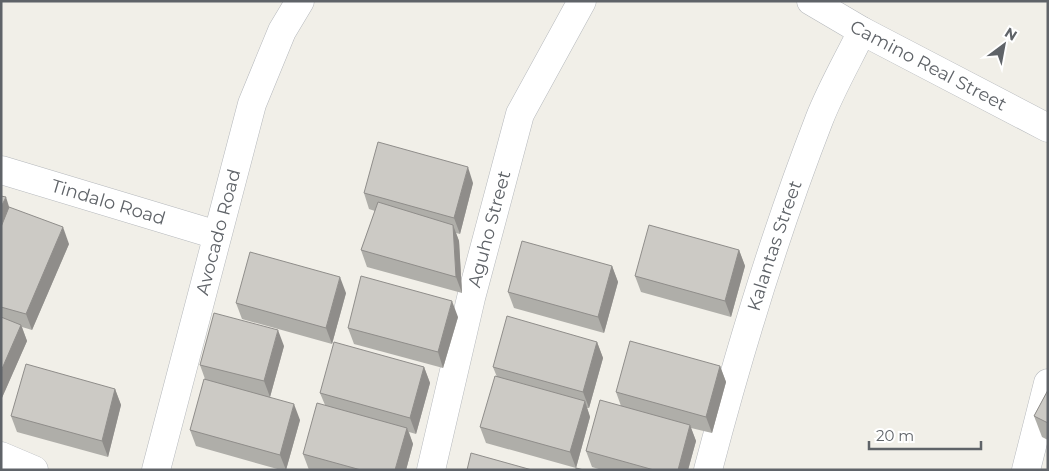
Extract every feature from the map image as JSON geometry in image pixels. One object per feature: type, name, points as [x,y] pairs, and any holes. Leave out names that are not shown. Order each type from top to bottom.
[{"type":"street","name":"Avocado Road","points":[[156,470],[252,104],[282,31],[300,1]]},
{"type":"street","name":"Aguho Street","points":[[431,470],[471,298],[520,114],[582,1]]},
{"type":"street","name":"Camino Real Street","points":[[811,1],[862,31],[1048,128]]},
{"type":"street","name":"Kalantas Street","points":[[708,470],[724,411],[776,243],[820,118],[862,31]]},
{"type":"street","name":"Tindalo Road","points":[[1,170],[217,235]]},
{"type":"street","points":[[1026,470],[1048,383]]},
{"type":"street","points":[[1,456],[34,470]]},
{"type":"building","points":[[378,142],[468,167],[454,218],[364,193]]},
{"type":"building","points":[[1,196],[6,197],[1,207]]},
{"type":"building","points":[[378,202],[453,225],[456,277],[361,250]]},
{"type":"building","points":[[9,207],[63,227],[26,314],[1,307],[1,227]]},
{"type":"building","points":[[649,225],[739,250],[725,301],[635,276]]},
{"type":"building","points":[[522,241],[612,266],[598,317],[508,292]]},
{"type":"building","points":[[250,252],[340,277],[326,328],[236,303]]},
{"type":"building","points":[[361,276],[452,301],[438,352],[348,328]]},
{"type":"building","points":[[214,313],[278,330],[264,381],[200,365]]},
{"type":"building","points":[[507,316],[597,342],[583,392],[493,367]]},
{"type":"building","points":[[1,317],[21,325],[1,371]]},
{"type":"building","points":[[630,341],[720,366],[706,417],[616,392]]},
{"type":"building","points":[[334,342],[424,367],[410,418],[320,393]]},
{"type":"building","points":[[26,364],[115,389],[102,441],[11,416]]},
{"type":"building","points":[[495,376],[585,401],[570,452],[480,427]]},
{"type":"building","points":[[204,379],[294,404],[280,455],[190,430]]},
{"type":"building","points":[[1048,390],[1048,423],[1034,416]]},
{"type":"building","points":[[600,400],[690,425],[678,470],[654,470],[586,451]]},
{"type":"building","points":[[317,403],[407,428],[395,470],[361,470],[303,454]]},
{"type":"building","points":[[471,453],[532,470],[467,470]]}]
